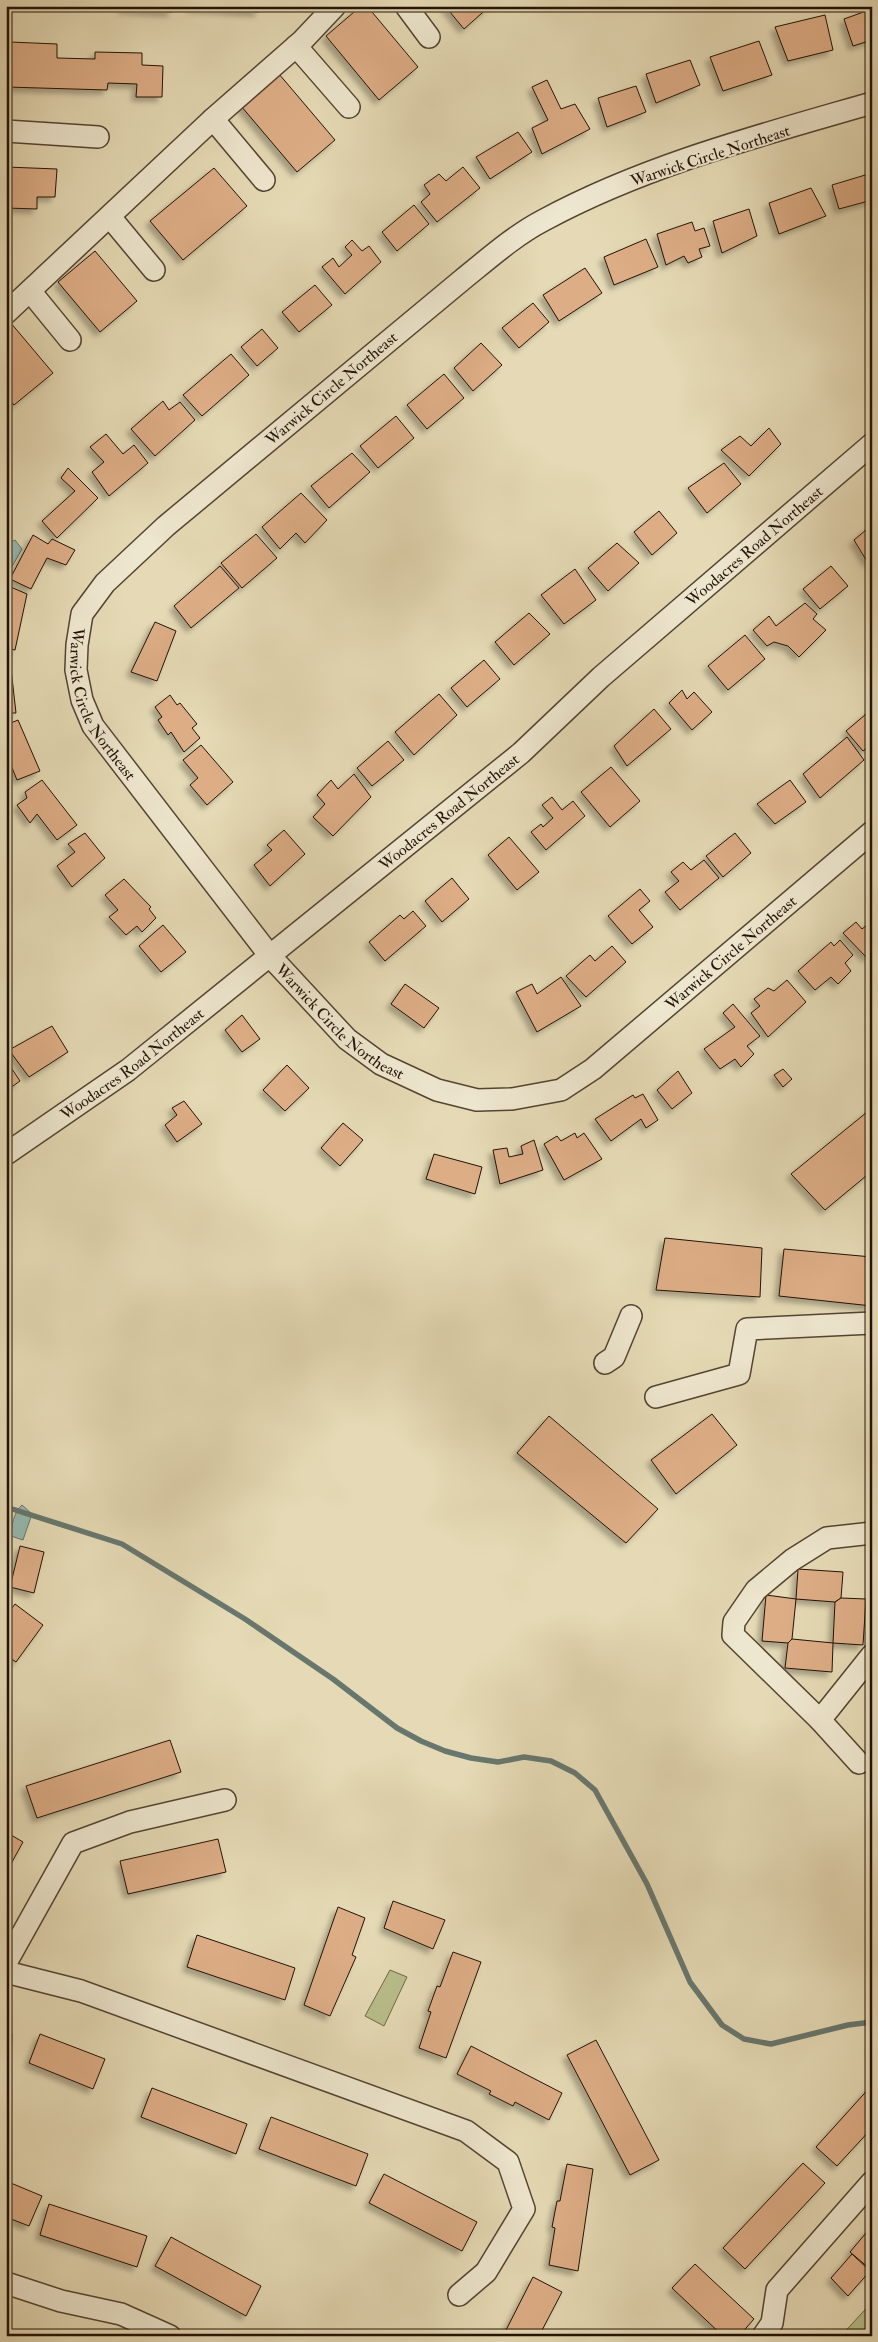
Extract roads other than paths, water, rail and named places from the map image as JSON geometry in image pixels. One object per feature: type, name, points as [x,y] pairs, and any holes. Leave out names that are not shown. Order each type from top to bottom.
[{"type":"street","points":[[6,314],[213,119],[296,46],[335,6]]},
{"type":"street","points":[[406,6],[429,37]]},
{"type":"street","points":[[296,46],[349,107]]},
{"type":"street","name":"Warwick Circle Northeast","points":[[872,103],[659,168],[587,198],[542,221],[462,280],[166,526],[105,583],[82,614],[76,670],[82,700],[93,726],[270,956],[347,1039],[381,1064],[428,1087],[477,1100],[512,1099],[561,1090],[593,1069],[872,832]]},
{"type":"street","points":[[213,119],[264,180]]},
{"type":"street","points":[[6,131],[98,138]]},
{"type":"street","points":[[110,217],[154,270]]},
{"type":"street","points":[[30,291],[70,340]]},
{"type":"street","name":"Woodacres Road Northeast","points":[[6,1154],[128,1070],[521,753],[601,678],[872,444]]},
{"type":"street","points":[[605,1363],[614,1357],[631,1316]]},
{"type":"street","points":[[656,1397],[739,1374],[747,1329],[872,1323]]},
{"type":"street","points":[[859,1763],[820,1720],[733,1635],[734,1622],[756,1590],[792,1560],[827,1538],[872,1533]]},
{"type":"street","points":[[820,1720],[872,1655]]},
{"type":"street","points":[[6,1963],[73,1843],[130,1822],[225,1800]]},
{"type":"street","points":[[6,1972],[81,1991],[466,2131],[508,2162],[524,2209],[486,2272],[459,2294]]},
{"type":"street","points":[[763,2336],[772,2323],[777,2290],[869,2191]]},
{"type":"street","points":[[6,2283],[62,2301],[122,2314],[170,2336]]},
{"type":"water","points":[[15,540],[22,549],[6,577],[6,544]]},
{"type":"water","points":[[22,1505],[32,1514],[23,1540],[11,1536],[14,1519]]},
{"type":"waterway","points":[[6,1507],[122,1544],[245,1619],[333,1679],[397,1728],[421,1741],[445,1751],[471,1758],[498,1762],[524,1757],[551,1761],[575,1773],[595,1790],[647,1884],[690,1982],[722,2025],[744,2039],[771,2044],[848,2025],[872,2022]]}]
